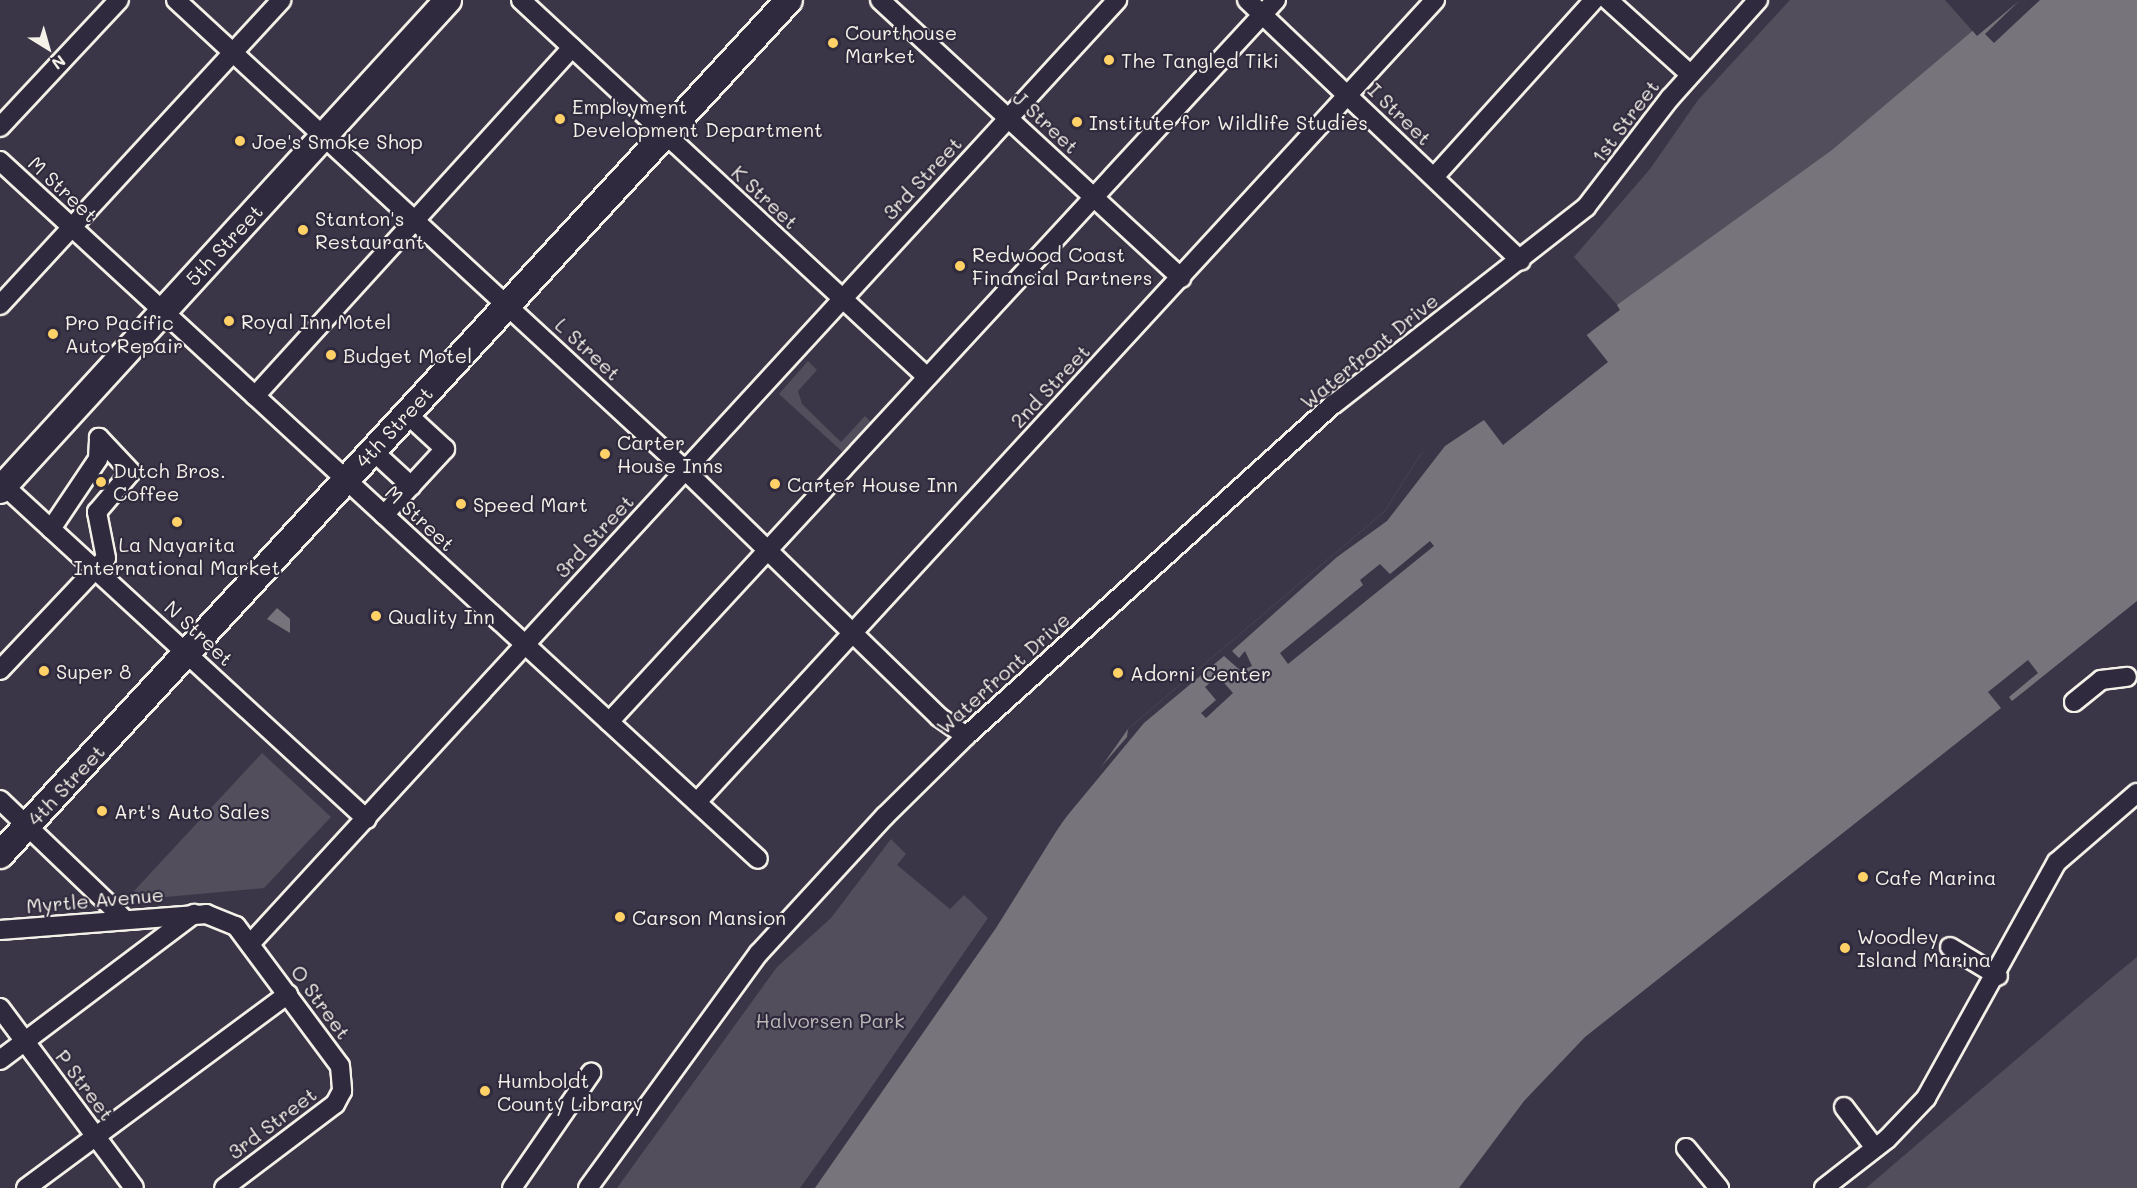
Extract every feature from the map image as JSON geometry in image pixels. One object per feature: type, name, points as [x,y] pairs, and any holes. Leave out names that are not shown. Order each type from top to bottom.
[{"type":"highway","name":"5th Street","points":[[1,486],[448,0]]},
{"type":"highway","name":"4th Street","points":[[0,855],[667,136],[789,0]]},
{"type":"street","points":[[0,127],[119,0]]},
{"type":"street","name":"L Street","points":[[176,0],[322,138],[508,305],[685,470],[853,635],[966,736]]},
{"type":"street","points":[[0,305],[281,0]]},
{"type":"street","name":"K Street","points":[[521,0],[927,377]]},
{"type":"street","name":"J Street","points":[[880,0],[1180,278]]},
{"type":"street","name":"3rd Street","points":[[250,944],[1117,0]]},
{"type":"street","name":"I Street","points":[[1248,0],[1521,261]]},
{"type":"street","points":[[609,722],[1276,0]]},
{"type":"street","name":"2nd Street","points":[[697,802],[1436,0]]},
{"type":"street","points":[[1434,177],[1594,0]]},
{"type":"street","points":[[1608,0],[1690,74]]},
{"type":"street","name":"1st Street","points":[[1521,261],[1599,193],[1690,74],[1758,0]]},
{"type":"street","points":[[255,396],[416,222],[572,48]]},
{"type":"street","name":"M Street","points":[[0,161],[758,859]]},
{"type":"street","name":"Waterfront Drive","points":[[588,1188],[759,953],[966,736],[1334,404],[1521,261]]},
{"type":"street","points":[[384,515],[446,449],[407,414]]},
{"type":"street","points":[[0,670],[100,563],[97,512],[131,472],[99,438],[98,459],[51,529]]},
{"type":"street","points":[[373,451],[411,486]]},
{"type":"street","name":"N Street","points":[[1,486],[51,529],[100,563],[188,654],[366,819]]},
{"type":"street","points":[[2074,702],[2101,680],[2127,677]]},
{"type":"street","points":[[1824,1188],[1875,1148],[1926,1098],[1998,976],[2057,862],[2137,794]]},
{"type":"street","points":[[0,801],[124,919]]},
{"type":"street","points":[[0,1060],[194,914],[230,920],[250,944]]},
{"type":"street","name":"Myrtle Avenue","points":[[0,930],[194,914]]},
{"type":"street","name":"O Street","points":[[250,944],[340,1066],[342,1091]]},
{"type":"street","points":[[1950,947],[1998,976]]},
{"type":"street","points":[[26,1188],[288,994]]},
{"type":"street","name":"P Street","points":[[0,1008],[134,1188]]},
{"type":"street","points":[[512,1188],[591,1073]]},
{"type":"street","name":"3rd Street","points":[[224,1188],[335,1104],[342,1091]]},
{"type":"street","points":[[1844,1107],[1875,1148]]},
{"type":"street","points":[[1686,1148],[1719,1188]]},
{"type":"green space","points":[[1790,0],[1945,0],[1977,36],[1994,43],[1588,334],[1621,309],[1574,257],[1650,169],[1698,100]]},
{"type":"green space","points":[[808,361],[817,370],[798,391],[802,404],[841,442],[865,416],[875,426],[847,456],[779,394]]},
{"type":"green space","points":[[262,753],[331,817],[264,888],[144,899],[134,891]]},
{"type":"green space","name":"Halvorsen Park","points":[[891,839],[906,854],[897,865],[950,909],[964,895],[991,921],[800,1188],[617,1188],[777,967],[831,918]]},
{"type":"green space","points":[[2137,957],[2137,1188],[1866,1188],[2115,975]]},
{"type":"shaded area","points":[[2009,0],[2137,0],[2137,611],[1559,1070],[1469,1188],[805,1188],[1128,729],[1385,511],[1420,455],[1480,415],[1620,310],[1617,305],[1832,150]]},
{"type":"shaded area","points":[[277,608],[290,619],[290,633],[267,619]]},
{"type":"pier","points":[[2009,0],[2040,0],[1994,43],[1985,34],[2019,1],[1977,36],[1971,29]]},
{"type":"pier","points":[[1585,333],[1608,362],[1503,445],[1484,420],[1445,446],[1387,521],[1337,557],[1232,651],[1239,658],[1245,651],[1252,666],[1241,671],[1224,656],[1144,723],[1062,822],[996,928],[815,1188],[802,1188],[1056,819],[1127,737],[1128,729],[1385,511],[1420,455]]},
{"type":"pier","points":[[1430,541],[1434,546],[1288,664],[1280,653],[1363,585],[1360,580],[1380,564],[1390,574]]},
{"type":"pier","points":[[2137,601],[2137,615],[1561,1072],[1473,1188],[1459,1188],[1524,1101],[1585,1037],[2001,708],[1988,692],[2028,660],[2038,673],[2009,697],[2012,701]]},
{"type":"pier","points":[[1218,676],[1233,693],[1206,718],[1201,713],[1216,700],[1205,687]]},
{"type":"place","name":"Courthouse Market","points":[[833,43]]},
{"type":"place","name":"The Tangled Tiki","points":[[1109,60]]},
{"type":"place","name":"Employment Development Department","points":[[560,119]]},
{"type":"place","name":"Institute for Wildlife Studies","points":[[1077,122]]},
{"type":"place","name":"Joe's Smoke Shop","points":[[240,141]]},
{"type":"place","name":"Stanton's Restaurant","points":[[303,230]]},
{"type":"place","name":"Redwood Coast Financial Partners","points":[[960,266]]},
{"type":"place","name":"Royal Inn Motel","points":[[229,321]]},
{"type":"place","name":"Pro Pacific Auto Repair","points":[[53,334]]},
{"type":"place","name":"Budget Motel","points":[[331,355]]},
{"type":"place","name":"Carter House Inns","points":[[605,454]]},
{"type":"place","name":"Dutch Bros. Coffee","points":[[101,482]]},
{"type":"place","name":"Carter House Inn","points":[[775,484]]},
{"type":"place","name":"Speed Mart","points":[[461,504]]},
{"type":"place","name":"La Nayarita International Market","points":[[177,522]]},
{"type":"place","name":"Quality Inn","points":[[376,616]]},
{"type":"place","name":"Super 8","points":[[44,671]]},
{"type":"place","name":"Adorni Center","points":[[1118,673]]},
{"type":"place","name":"Art's Auto Sales","points":[[102,811]]},
{"type":"place","name":"Cafe Marina","points":[[1863,877]]},
{"type":"place","name":"Carson Mansion","points":[[620,917]]},
{"type":"place","name":"Woodley Island Marina","points":[[1845,948]]},
{"type":"place","name":"Humboldt County Library","points":[[485,1091]]}]
